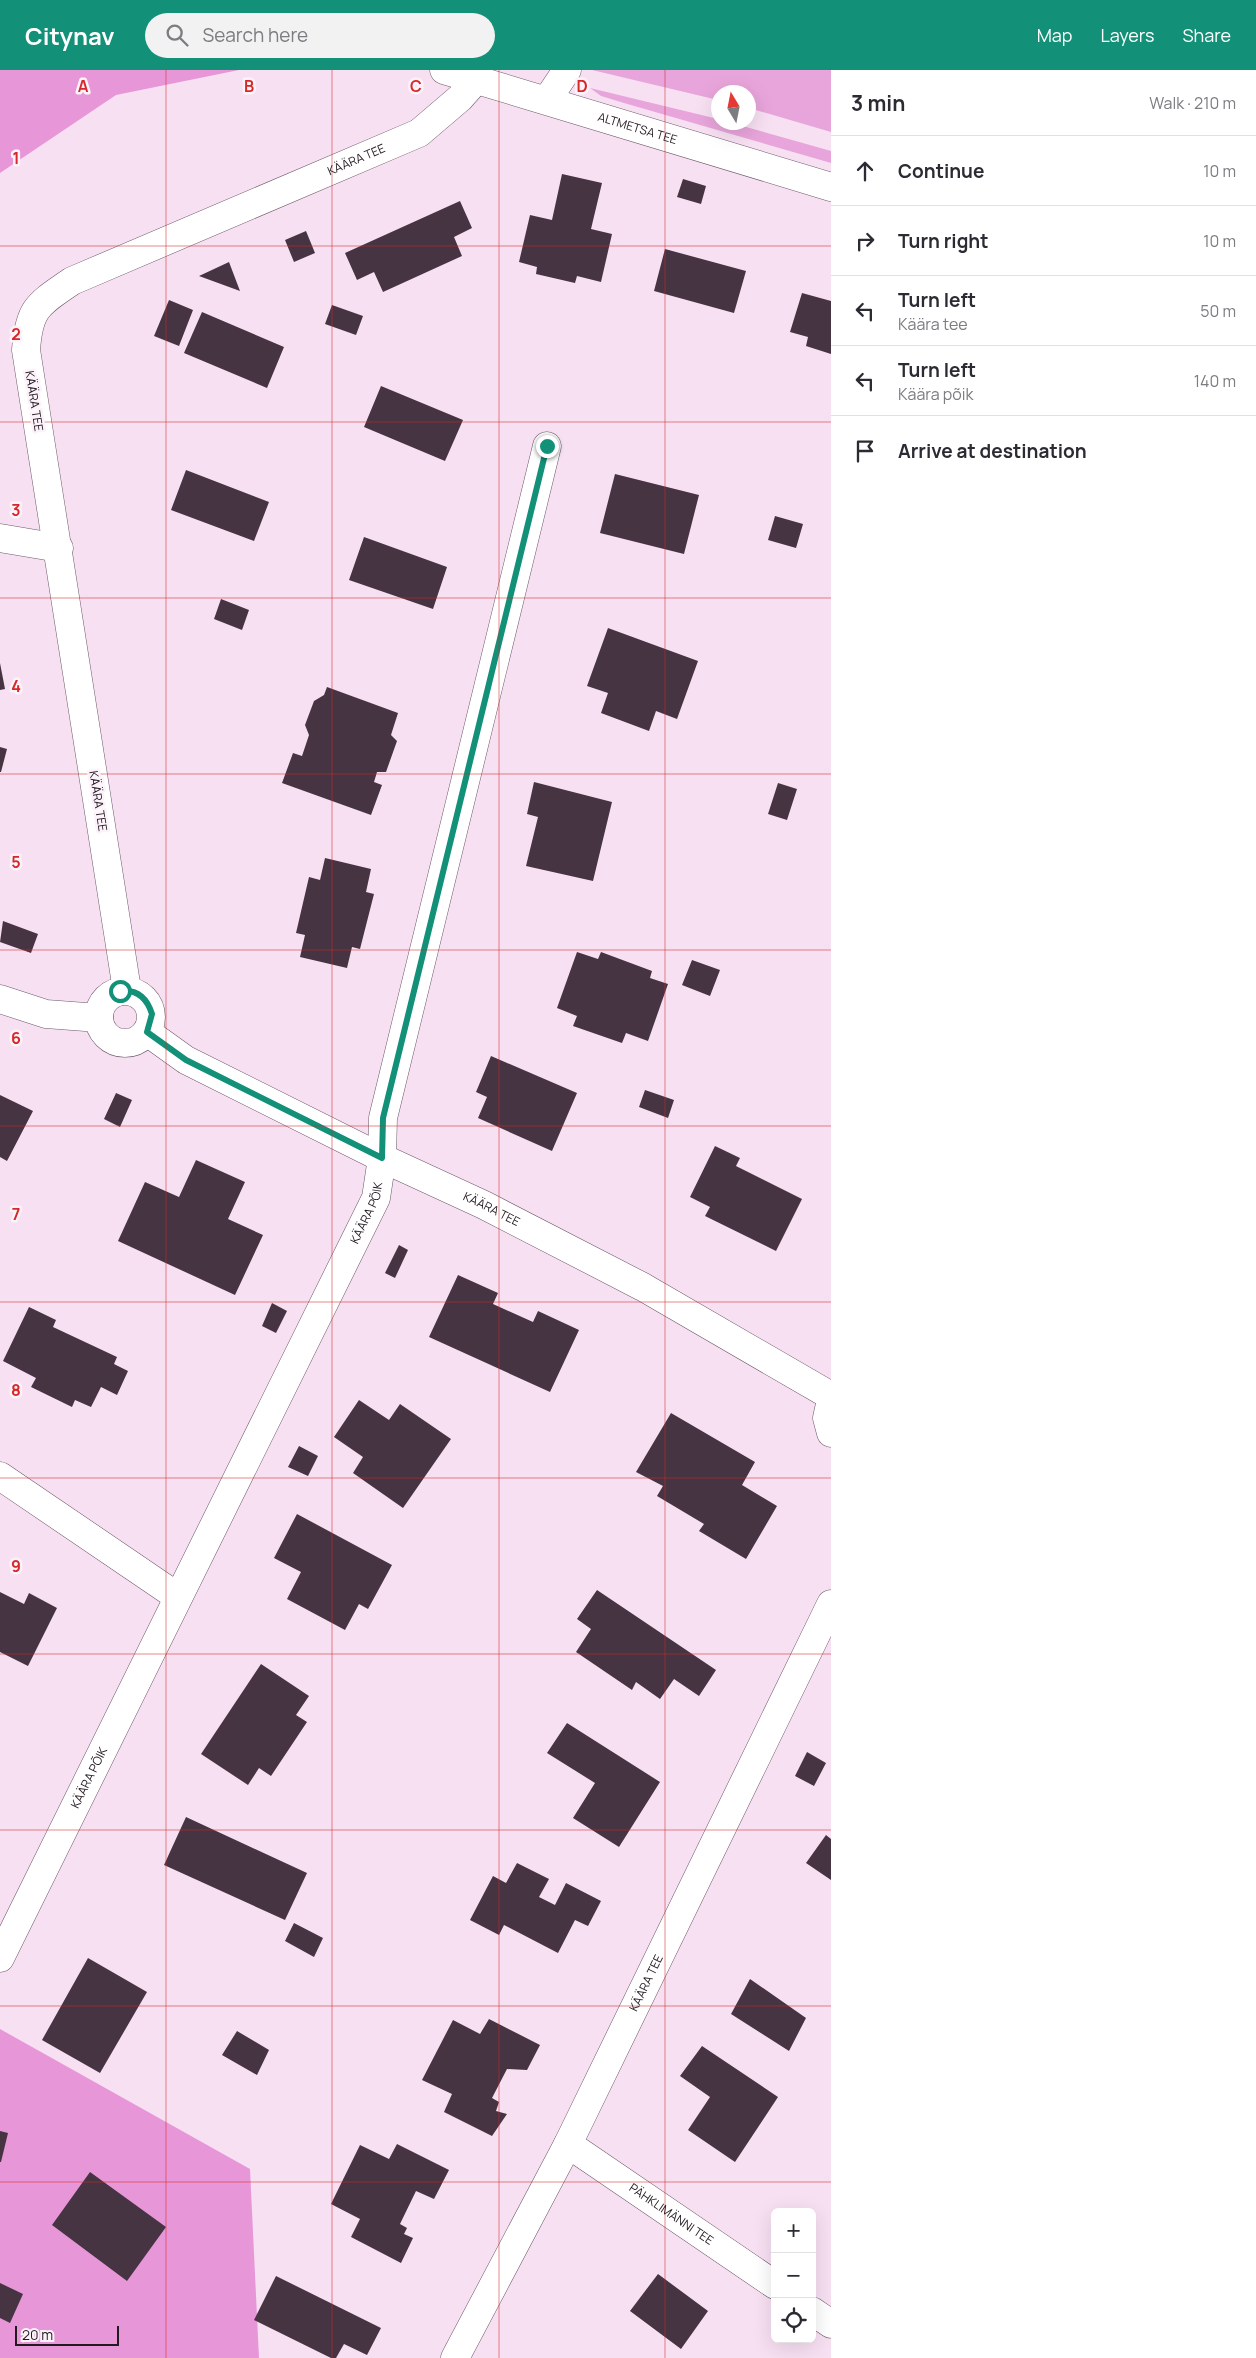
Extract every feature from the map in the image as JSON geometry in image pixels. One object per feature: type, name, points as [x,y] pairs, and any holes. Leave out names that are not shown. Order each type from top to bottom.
[{"type":"street","name":"ALTMETSA TEE","points":[[444,70],[831,188]]},
{"type":"street","points":[[547,100],[567,70]]},
{"type":"street","name":"KÄÄRA TEE","points":[[128,990],[26,350],[28,324],[41,303],[72,281],[420,133],[460,98],[476,80]]},
{"type":"street","name":"KÄÄRA PÕIK","points":[[0,1958],[376,1198],[382,1158],[383,1118],[547,446]]},
{"type":"street","points":[[0,538],[58,548]]},
{"type":"street","points":[[128,990],[144,998],[149,1005],[151,1023],[147,1032],[134,1042],[118,1042],[110,1039],[104,1033],[98,1018],[99,1011],[106,998],[112,993],[128,990]]},
{"type":"street","points":[[0,999],[46,1014],[98,1018]]},
{"type":"street","name":"KÄÄRA TEE","points":[[147,1032],[186,1060],[382,1158],[484,1205],[643,1287],[831,1396]]},
{"type":"street","points":[[831,1400],[827,1418],[831,1434]]},
{"type":"street","points":[[0,1476],[178,1597]]},
{"type":"street","name":"KÄÄRA TEE","points":[[455,2358],[568,2144],[831,1604]]},
{"type":"street","name":"PÄHKLIMÄNNI TEE","points":[[568,2144],[771,2282]]},
{"type":"street","points":[[816,2314],[831,2324]]},
{"type":"shaded area","points":[[0,70],[239,70],[116,95],[0,173]]},
{"type":"shaded area","points":[[592,70],[831,70],[831,132],[756,110],[756,85],[711,85],[711,98]]},
{"type":"shaded area","points":[[590,88],[711,117],[711,128],[601,96]]},
{"type":"shaded area","points":[[718,130],[756,130],[831,151],[831,163]]},
{"type":"shaded area","points":[[0,2029],[250,2169],[259,2358],[0,2358]]},
{"type":"building","points":[[562,174],[602,183],[591,229],[612,234],[601,282],[577,276],[575,283],[536,274],[537,267],[519,262],[530,215],[552,220]]},
{"type":"building","points":[[683,179],[706,186],[701,204],[677,197]]},
{"type":"building","points":[[460,201],[472,228],[454,237],[462,256],[383,292],[374,272],[357,280],[345,253]]},
{"type":"building","points":[[306,231],[315,253],[294,262],[285,240]]},
{"type":"building","points":[[665,249],[746,271],[734,313],[654,291]]},
{"type":"building","points":[[229,262],[240,291],[199,276]]},
{"type":"building","points":[[802,293],[831,301],[831,354],[806,346],[808,337],[790,332]]},
{"type":"building","points":[[169,300],[193,310],[179,346],[154,336]]},
{"type":"building","points":[[332,305],[363,316],[356,335],[325,324]]},
{"type":"building","points":[[202,312],[284,347],[267,388],[184,353]]},
{"type":"building","points":[[381,386],[463,420],[445,461],[364,427]]},
{"type":"building","points":[[186,470],[269,502],[254,541],[171,510]]},
{"type":"building","points":[[615,474],[699,495],[684,554],[600,533]]},
{"type":"building","points":[[775,516],[803,524],[796,548],[768,540]]},
{"type":"building","points":[[364,537],[447,567],[433,609],[349,580]]},
{"type":"building","points":[[221,599],[249,610],[242,630],[214,619]]},
{"type":"building","points":[[608,628],[698,661],[677,719],[656,711],[649,731],[601,713],[608,693],[587,686]]},
{"type":"building","points":[[0,663],[5,689],[0,690]]},
{"type":"building","points":[[327,687],[398,713],[391,735],[397,741],[386,772],[377,772],[374,782],[382,785],[371,815],[282,783],[293,753],[302,756],[309,735],[305,725],[314,701],[324,695]]},
{"type":"building","points":[[0,747],[7,749],[1,772],[0,772]]},
{"type":"building","points":[[534,782],[612,802],[593,881],[526,866],[538,817],[527,814]]},
{"type":"building","points":[[778,783],[797,789],[787,820],[768,814]]},
{"type":"building","points":[[325,858],[371,869],[366,892],[374,894],[360,949],[352,947],[347,968],[300,957],[305,935],[296,933],[309,877],[320,880]]},
{"type":"building","points":[[3,921],[38,934],[31,953],[0,942]]},
{"type":"building","points":[[577,952],[598,959],[601,952],[652,971],[650,978],[668,984],[648,1041],[626,1033],[622,1043],[573,1026],[577,1016],[557,1008]]},
{"type":"building","points":[[692,960],[720,970],[710,996],[682,985]]},
{"type":"building","points":[[491,1056],[577,1093],[552,1151],[478,1118],[487,1097],[476,1092]]},
{"type":"building","points":[[645,1090],[674,1100],[668,1118],[639,1107]]},
{"type":"building","points":[[116,1093],[132,1100],[120,1127],[104,1119]]},
{"type":"building","points":[[0,1095],[33,1111],[7,1161],[0,1157]]},
{"type":"building","points":[[715,1146],[740,1158],[736,1166],[802,1199],[776,1251],[705,1216],[710,1207],[690,1197]]},
{"type":"building","points":[[196,1160],[245,1182],[228,1219],[263,1235],[235,1295],[118,1241],[145,1182],[179,1197]]},
{"type":"building","points":[[399,1245],[408,1250],[395,1278],[385,1273]]},
{"type":"building","points":[[458,1275],[498,1293],[493,1304],[533,1322],[538,1311],[579,1330],[550,1392],[429,1337]]},
{"type":"building","points":[[272,1303],[287,1311],[276,1333],[262,1326]]},
{"type":"building","points":[[29,1307],[56,1320],[53,1327],[117,1357],[114,1364],[128,1371],[117,1395],[101,1387],[91,1407],[75,1400],[72,1407],[31,1387],[36,1378],[3,1361]]},
{"type":"building","points":[[359,1400],[389,1420],[400,1404],[451,1439],[403,1508],[353,1473],[363,1457],[334,1437]]},
{"type":"building","points":[[671,1413],[755,1462],[742,1485],[777,1506],[746,1559],[699,1531],[704,1524],[657,1496],[663,1486],[636,1472]]},
{"type":"building","points":[[299,1446],[318,1456],[308,1476],[288,1467]]},
{"type":"building","points":[[297,1514],[392,1565],[368,1609],[359,1604],[345,1630],[287,1599],[301,1572],[274,1558]]},
{"type":"building","points":[[597,1590],[716,1670],[699,1696],[674,1679],[660,1699],[636,1682],[632,1690],[576,1652],[591,1629],[577,1619]]},
{"type":"building","points":[[0,1592],[24,1604],[29,1593],[57,1608],[28,1666],[0,1652]]},
{"type":"building","points":[[261,1664],[309,1696],[296,1715],[307,1722],[271,1776],[259,1768],[248,1785],[201,1754]]},
{"type":"building","points":[[567,1723],[660,1782],[619,1847],[573,1818],[595,1783],[547,1753]]},
{"type":"building","points":[[807,1752],[826,1763],[814,1786],[795,1776]]},
{"type":"building","points":[[186,1817],[307,1873],[285,1920],[164,1865]]},
{"type":"building","points":[[826,1835],[831,1839],[831,1880],[806,1863]]},
{"type":"building","points":[[517,1863],[549,1879],[539,1897],[555,1905],[566,1883],[601,1901],[588,1926],[575,1920],[558,1953],[504,1925],[499,1935],[470,1920],[493,1876],[506,1883]]},
{"type":"building","points":[[294,1923],[323,1938],[314,1957],[285,1941]]},
{"type":"building","points":[[88,1958],[147,1992],[100,2073],[42,2040]]},
{"type":"building","points":[[750,1979],[806,2018],[789,2051],[731,2014]]},
{"type":"building","points":[[489,2019],[540,2045],[527,2070],[507,2069],[492,2098],[499,2102],[496,2111],[507,2114],[492,2136],[444,2112],[452,2094],[422,2080],[453,2020],[480,2034]]},
{"type":"building","points":[[237,2031],[269,2050],[257,2075],[222,2055]]},
{"type":"building","points":[[702,2046],[778,2097],[735,2162],[688,2130],[710,2097],[680,2076]]},
{"type":"building","points":[[0,2131],[8,2133],[1,2162],[0,2162]]},
{"type":"building","points":[[397,2144],[449,2170],[434,2199],[416,2191],[400,2224],[407,2228],[404,2234],[413,2238],[401,2263],[351,2237],[360,2219],[331,2204],[360,2145],[389,2159]]},
{"type":"building","points":[[90,2172],[166,2227],[127,2281],[52,2225]]},
{"type":"building","points":[[658,2274],[708,2311],[681,2349],[630,2311]]},
{"type":"building","points":[[276,2276],[381,2328],[367,2355],[344,2344],[336,2358],[331,2358],[254,2320]]},
{"type":"building","points":[[0,2283],[23,2294],[10,2323],[0,2318]]},
{"type":"route","points":[[120,991],[136,992],[144,998],[152,1014],[147,1032],[186,1060],[382,1158],[383,1118],[547,446]]}]
